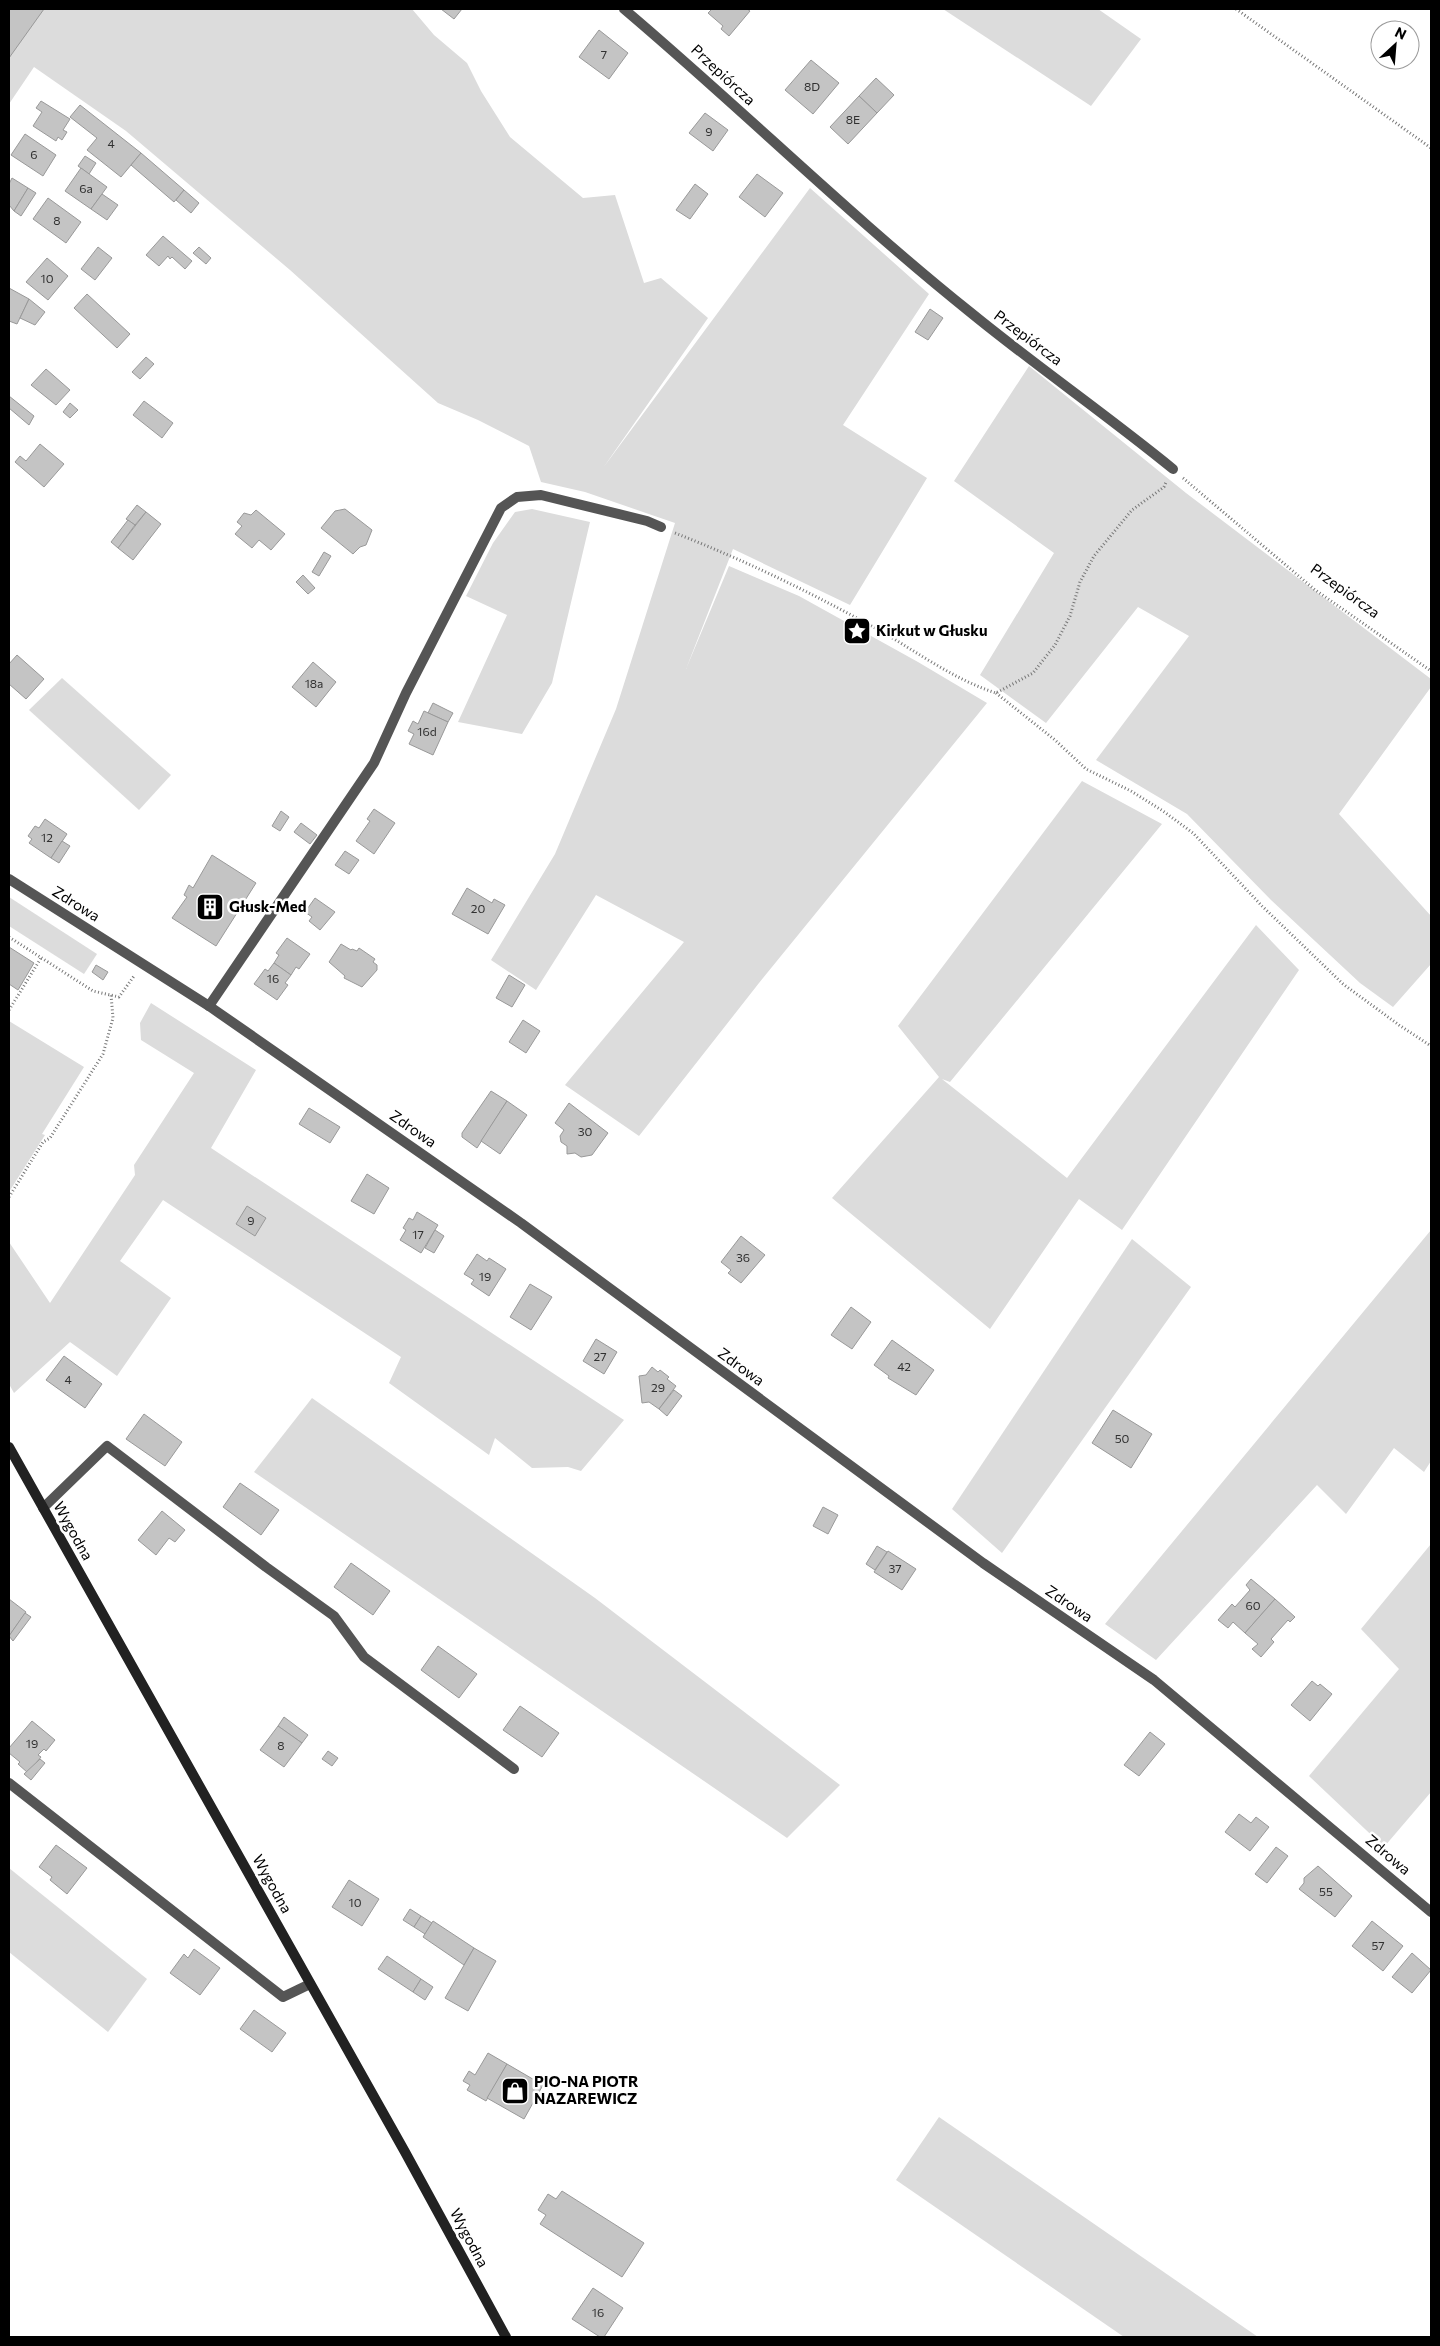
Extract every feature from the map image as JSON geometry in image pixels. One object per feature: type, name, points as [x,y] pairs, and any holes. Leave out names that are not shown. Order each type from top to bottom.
[{"type":"street","name":"Przepiórcza","points":[[624,9],[688,64],[789,157],[969,312],[1173,469]]},
{"type":"street","points":[[209,1006],[374,763],[406,693],[501,508],[517,497],[541,495],[647,521],[661,527]]},
{"type":"street","name":"Zdrowa","points":[[9,879],[209,1006],[521,1223],[983,1563],[1154,1680],[1431,1912]]},
{"type":"street","points":[[43,1508],[107,1446],[266,1567],[334,1616],[364,1657],[514,1769]]},
{"type":"street","name":"Wygodna","points":[[9,1447],[405,2152],[506,2337]]},
{"type":"street","points":[[9,1783],[283,1997],[310,1984]]},
{"type":"path","points":[[1236,9],[1431,148]]},
{"type":"path","name":"Przepiórcza","points":[[1173,469],[1314,588],[1431,671]]},
{"type":"path","points":[[996,692],[1033,673],[1055,646],[1070,616],[1080,582],[1094,556],[1132,510],[1164,487],[1173,469]]},
{"type":"path","points":[[661,527],[777,576],[875,628],[973,685],[996,692],[1055,740],[1086,769],[1131,791],[1193,833],[1262,906],[1343,984],[1431,1046]]},
{"type":"path","points":[[9,937],[93,991],[111,996],[119,997],[137,971]]},
{"type":"path","points":[[9,1010],[41,958]]},
{"type":"path","points":[[9,1196],[44,1142],[50,1138],[103,1054],[113,1018],[111,996]]},
{"type":"shaded area","points":[[9,9],[412,9],[434,35],[467,63],[481,91],[510,137],[583,198],[615,195],[644,283],[661,278],[708,318],[603,468],[810,188],[929,294],[843,425],[927,478],[850,605],[733,549],[686,669],[729,566],[799,596],[918,662],[987,703],[759,983],[639,1136],[565,1085],[684,942],[596,895],[536,990],[491,960],[555,854],[616,709],[675,523],[585,492],[541,482],[529,446],[478,420],[438,403],[290,270],[126,131],[34,67],[9,104]]},
{"type":"shaded area","points":[[943,9],[1098,9],[1141,39],[1091,106]]},
{"type":"shaded area","points":[[1029,366],[1186,493],[1431,679],[1431,687],[1339,814],[1431,916],[1431,964],[1393,1007],[1360,983],[1271,900],[1187,814],[1096,760],[1189,636],[1138,607],[1046,723],[980,675],[1054,553],[954,481]]},
{"type":"shaded area","points":[[532,509],[590,522],[552,683],[522,734],[458,722],[507,615],[466,596],[493,543],[515,512]]},
{"type":"shaded area","points":[[62,678],[171,775],[139,810],[29,710]]},
{"type":"shaded area","points":[[1082,781],[1162,824],[950,1082],[942,1079],[1067,1178],[1256,925],[1299,970],[1122,1230],[1079,1199],[990,1329],[832,1198],[939,1077],[898,1026]]},
{"type":"shaded area","points":[[9,897],[97,954],[84,974],[9,926]]},
{"type":"shaded area","points":[[151,1003],[256,1070],[211,1148],[624,1420],[581,1471],[568,1467],[532,1468],[495,1438],[489,1455],[389,1383],[401,1357],[163,1200],[120,1261],[171,1298],[117,1376],[70,1342],[14,1393],[9,1384],[9,1242],[50,1303],[135,1175],[134,1165],[194,1073],[141,1040],[140,1023]]},
{"type":"shaded area","points":[[9,1021],[84,1067],[42,1134],[45,1135],[9,1192]]},
{"type":"shaded area","points":[[1431,1230],[1431,1461],[1424,1472],[1394,1448],[1346,1514],[1317,1485],[1156,1660],[1105,1624]]},
{"type":"shaded area","points":[[1132,1239],[1191,1287],[1002,1553],[952,1509]]},
{"type":"shaded area","points":[[312,1398],[595,1598],[840,1785],[787,1838],[254,1472]]},
{"type":"shaded area","points":[[1431,1544],[1431,1792],[1384,1847],[1309,1776],[1399,1669],[1361,1629]]},
{"type":"shaded area","points":[[9,1868],[147,1979],[108,2032],[9,1952]]},
{"type":"shaded area","points":[[939,2117],[1258,2337],[1124,2337],[896,2180]]},
{"type":"building","points":[[9,9],[44,9],[9,58]]},
{"type":"building","points":[[441,9],[462,9],[454,19]]},
{"type":"building","points":[[712,9],[747,9],[750,11],[729,36],[721,29],[723,26],[708,13]]},
{"type":"building","points":[[599,30],[628,53],[609,79],[579,57]]},
{"type":"building","points":[[811,60],[839,83],[813,114],[785,90]]},
{"type":"building","points":[[876,78],[894,95],[877,113],[859,96]]},
{"type":"building","points":[[859,96],[877,113],[848,144],[830,127]]},
{"type":"building","points":[[41,101],[70,119],[63,130],[67,132],[62,140],[58,137],[56,141],[33,126],[42,112],[36,108]]},
{"type":"building","points":[[80,105],[141,153],[121,177],[87,150],[97,138],[70,117]]},
{"type":"building","points":[[705,113],[728,130],[713,151],[689,133]]},
{"type":"building","points":[[25,134],[56,155],[43,176],[11,155]]},
{"type":"building","points":[[141,153],[184,190],[174,202],[131,165]]},
{"type":"building","points":[[85,156],[96,163],[89,174],[78,166]]},
{"type":"building","points":[[81,168],[107,187],[91,209],[65,191]]},
{"type":"building","points":[[757,174],[783,193],[765,217],[739,197]]},
{"type":"building","points":[[12,178],[28,188],[14,211],[9,205],[9,184]]},
{"type":"building","points":[[695,184],[708,194],[690,219],[676,210]]},
{"type":"building","points":[[28,188],[36,193],[21,216],[14,211]]},
{"type":"building","points":[[184,190],[199,203],[191,213],[176,200]]},
{"type":"building","points":[[102,194],[118,205],[107,220],[91,209]]},
{"type":"building","points":[[48,198],[81,222],[66,243],[33,219]]},
{"type":"building","points":[[163,236],[192,261],[185,269],[172,257],[170,259],[168,256],[159,266],[146,255]]},
{"type":"building","points":[[98,247],[112,258],[95,280],[81,269]]},
{"type":"building","points":[[199,247],[211,258],[206,264],[193,253]]},
{"type":"building","points":[[47,258],[68,276],[48,300],[26,282]]},
{"type":"building","points":[[9,288],[29,299],[17,324],[9,321]]},
{"type":"building","points":[[87,294],[130,334],[117,348],[74,308]]},
{"type":"building","points":[[29,299],[45,312],[35,325],[20,318]]},
{"type":"building","points":[[930,309],[943,318],[928,340],[915,332]]},
{"type":"building","points":[[146,357],[154,364],[140,379],[132,372]]},
{"type":"building","points":[[46,369],[70,390],[56,405],[31,385]]},
{"type":"building","points":[[9,396],[34,416],[29,425],[9,408]]},
{"type":"building","points":[[144,401],[173,423],[162,438],[133,415]]},
{"type":"building","points":[[70,403],[78,410],[70,418],[63,412]]},
{"type":"building","points":[[40,444],[64,464],[44,487],[15,462],[20,456],[26,461]]},
{"type":"building","points":[[137,505],[146,512],[135,525],[126,519]]},
{"type":"building","points":[[345,509],[372,530],[366,545],[360,547],[353,554],[321,528],[335,511]]},
{"type":"building","points":[[256,510],[285,534],[271,550],[259,540],[252,548],[235,534],[242,526],[237,522],[244,513],[251,515]]},
{"type":"building","points":[[146,512],[161,524],[133,560],[118,548]]},
{"type":"building","points":[[128,520],[135,525],[118,548],[111,542]]},
{"type":"building","points":[[324,552],[331,556],[319,576],[312,572]]},
{"type":"building","points":[[303,575],[315,588],[308,594],[296,582]]},
{"type":"building","points":[[17,655],[44,679],[26,699],[9,684],[9,664]]},
{"type":"building","points":[[313,662],[336,682],[316,707],[292,687]]},
{"type":"building","points":[[433,703],[453,713],[448,722],[428,713]]},
{"type":"building","points":[[424,711],[448,722],[433,755],[409,744],[414,734],[408,731],[413,721],[418,724]]},
{"type":"building","points":[[374,809],[395,823],[374,854],[356,841],[370,821],[367,819]]},
{"type":"building","points":[[281,811],[289,817],[280,831],[272,826]]},
{"type":"building","points":[[45,819],[67,834],[51,858],[29,843],[32,839],[28,836],[35,826],[39,828]]},
{"type":"building","points":[[301,823],[317,835],[310,844],[294,832]]},
{"type":"building","points":[[62,841],[70,846],[59,863],[51,858]]},
{"type":"building","points":[[345,851],[359,860],[349,874],[335,865]]},
{"type":"building","name":"Głusk-Med","points":[[212,855],[256,883],[216,946],[172,918],[187,897],[184,895],[189,885],[193,888]]},
{"type":"building","points":[[467,888],[492,903],[494,899],[505,905],[488,934],[452,914]]},
{"type":"building","points":[[315,898],[335,912],[320,930],[309,921],[312,917],[305,912]]},
{"type":"building","points":[[287,938],[310,954],[299,969],[296,967],[291,975],[274,963],[279,955],[276,953]]},
{"type":"building","points":[[341,944],[351,950],[357,951],[359,948],[375,959],[373,962],[377,965],[377,970],[362,987],[344,978],[345,976],[329,962]]},
{"type":"building","points":[[9,947],[34,963],[18,990],[9,984]]},
{"type":"building","points":[[274,963],[291,975],[285,983],[288,985],[277,1000],[254,984],[265,969],[268,971]]},
{"type":"building","points":[[96,965],[108,972],[103,980],[92,972]]},
{"type":"building","points":[[509,975],[525,985],[512,1007],[496,998]]},
{"type":"building","points":[[523,1020],[540,1031],[526,1053],[509,1042]]},
{"type":"building","points":[[491,1091],[507,1101],[477,1148],[462,1137],[462,1133]]},
{"type":"building","points":[[507,1101],[527,1115],[500,1154],[481,1141]]},
{"type":"building","points":[[569,1103],[608,1133],[592,1155],[581,1157],[575,1153],[567,1154],[567,1146],[561,1142],[560,1136],[564,1130],[555,1123]]},
{"type":"building","points":[[309,1108],[340,1127],[330,1143],[299,1124]]},
{"type":"building","points":[[367,1174],[389,1188],[374,1214],[351,1201]]},
{"type":"building","points":[[247,1206],[266,1218],[255,1236],[236,1224]]},
{"type":"building","points":[[417,1212],[438,1225],[421,1253],[400,1240],[406,1230],[403,1228],[409,1218],[413,1220]]},
{"type":"building","points":[[435,1230],[444,1236],[434,1253],[425,1248]]},
{"type":"building","points":[[741,1236],[765,1255],[741,1283],[728,1273],[731,1270],[721,1262]]},
{"type":"building","points":[[477,1254],[487,1261],[489,1258],[506,1269],[489,1296],[471,1284],[474,1280],[464,1274]]},
{"type":"building","points":[[530,1284],[552,1297],[531,1330],[510,1317]]},
{"type":"building","points":[[851,1307],[871,1322],[852,1349],[831,1335]]},
{"type":"building","points":[[596,1339],[617,1352],[604,1374],[583,1361]]},
{"type":"building","points":[[892,1340],[934,1370],[916,1395],[888,1378],[889,1376],[874,1365]]},
{"type":"building","points":[[64,1356],[102,1384],[85,1408],[46,1380]]},
{"type":"building","points":[[652,1367],[669,1377],[667,1379],[676,1386],[659,1409],[649,1402],[642,1403],[639,1376],[646,1375]]},
{"type":"building","points":[[674,1390],[682,1396],[667,1416],[659,1409]]},
{"type":"building","points":[[1113,1410],[1152,1434],[1131,1468],[1092,1443]]},
{"type":"building","points":[[144,1414],[182,1442],[165,1466],[126,1439]]},
{"type":"building","points":[[240,1483],[279,1510],[261,1535],[223,1507]]},
{"type":"building","points":[[823,1507],[838,1515],[828,1534],[813,1526]]},
{"type":"building","points":[[162,1511],[185,1530],[175,1542],[169,1538],[156,1555],[138,1540]]},
{"type":"building","points":[[877,1546],[887,1552],[875,1570],[866,1564]]},
{"type":"building","points":[[888,1551],[916,1569],[902,1590],[874,1572]]},
{"type":"building","points":[[351,1563],[390,1591],[373,1615],[334,1587]]},
{"type":"building","points":[[1251,1579],[1275,1599],[1245,1633],[1233,1622],[1228,1628],[1218,1620],[1232,1604],[1235,1607],[1250,1590],[1246,1585]]},
{"type":"building","points":[[9,1599],[26,1612],[9,1636]]},
{"type":"building","points":[[1275,1599],[1295,1617],[1290,1622],[1288,1620],[1271,1639],[1274,1642],[1261,1657],[1252,1649],[1258,1644],[1245,1633]]},
{"type":"building","points":[[25,1613],[31,1617],[13,1641],[9,1636]]},
{"type":"building","points":[[438,1646],[477,1674],[459,1698],[421,1670]]},
{"type":"building","points":[[1312,1681],[1318,1686],[1320,1684],[1332,1694],[1310,1721],[1291,1705]]},
{"type":"building","points":[[520,1706],[559,1733],[542,1757],[503,1730]]},
{"type":"building","points":[[284,1717],[308,1735],[302,1743],[278,1726]]},
{"type":"building","points":[[32,1721],[55,1740],[46,1751],[44,1749],[38,1755],[41,1757],[28,1773],[18,1764],[20,1762],[9,1753],[9,1748]]},
{"type":"building","points":[[278,1726],[302,1743],[284,1767],[260,1750]]},
{"type":"building","points":[[1150,1732],[1165,1744],[1139,1776],[1124,1765]]},
{"type":"building","points":[[328,1751],[338,1758],[332,1766],[322,1759]]},
{"type":"building","points":[[40,1759],[45,1763],[31,1780],[24,1774]]},
{"type":"building","points":[[1239,1814],[1251,1823],[1256,1817],[1269,1827],[1250,1851],[1225,1832]]},
{"type":"building","points":[[56,1845],[87,1868],[67,1894],[50,1880],[52,1877],[39,1867]]},
{"type":"building","points":[[1276,1847],[1288,1856],[1267,1883],[1255,1874]]},
{"type":"building","points":[[1318,1866],[1352,1896],[1335,1917],[1299,1889],[1304,1883],[1304,1878]]},
{"type":"building","points":[[349,1880],[379,1899],[362,1926],[332,1907]]},
{"type":"building","points":[[410,1909],[421,1916],[414,1927],[403,1920]]},
{"type":"building","points":[[421,1916],[432,1923],[425,1934],[414,1927]]},
{"type":"building","points":[[433,1921],[474,1948],[464,1965],[423,1937]]},
{"type":"building","points":[[1372,1921],[1403,1946],[1383,1971],[1352,1946]]},
{"type":"building","points":[[474,1948],[496,1961],[468,2011],[445,1998]]},
{"type":"building","points":[[194,1949],[220,1968],[200,1995],[170,1973],[184,1954],[188,1958]]},
{"type":"building","points":[[1412,1953],[1431,1970],[1412,1993],[1392,1977]]},
{"type":"building","points":[[387,1956],[421,1979],[413,1992],[378,1969]]},
{"type":"building","points":[[421,1979],[433,1987],[425,2000],[413,1992]]},
{"type":"building","points":[[254,2010],[286,2033],[272,2052],[240,2029]]},
{"type":"building","points":[[488,2053],[507,2064],[486,2101],[467,2090],[470,2085],[463,2081],[469,2071],[475,2075]]},
{"type":"building","name":"PIO-NA PIOTR NAZAREWICZ","points":[[507,2064],[543,2085],[524,2119],[487,2098]]},
{"type":"building","points":[[562,2191],[644,2243],[622,2277],[540,2224],[546,2215],[538,2210],[548,2194],[556,2199]]},
{"type":"building","points":[[593,2288],[623,2308],[604,2337],[600,2337],[572,2319]]},
{"type":"place","name":"Kirkut w Głusku","points":[[857,631]]},
{"type":"place","name":"Głusk-Med","points":[[210,907]]},
{"type":"place","name":"PIO-NA PIOTR NAZAREWICZ","points":[[515,2091]]}]
